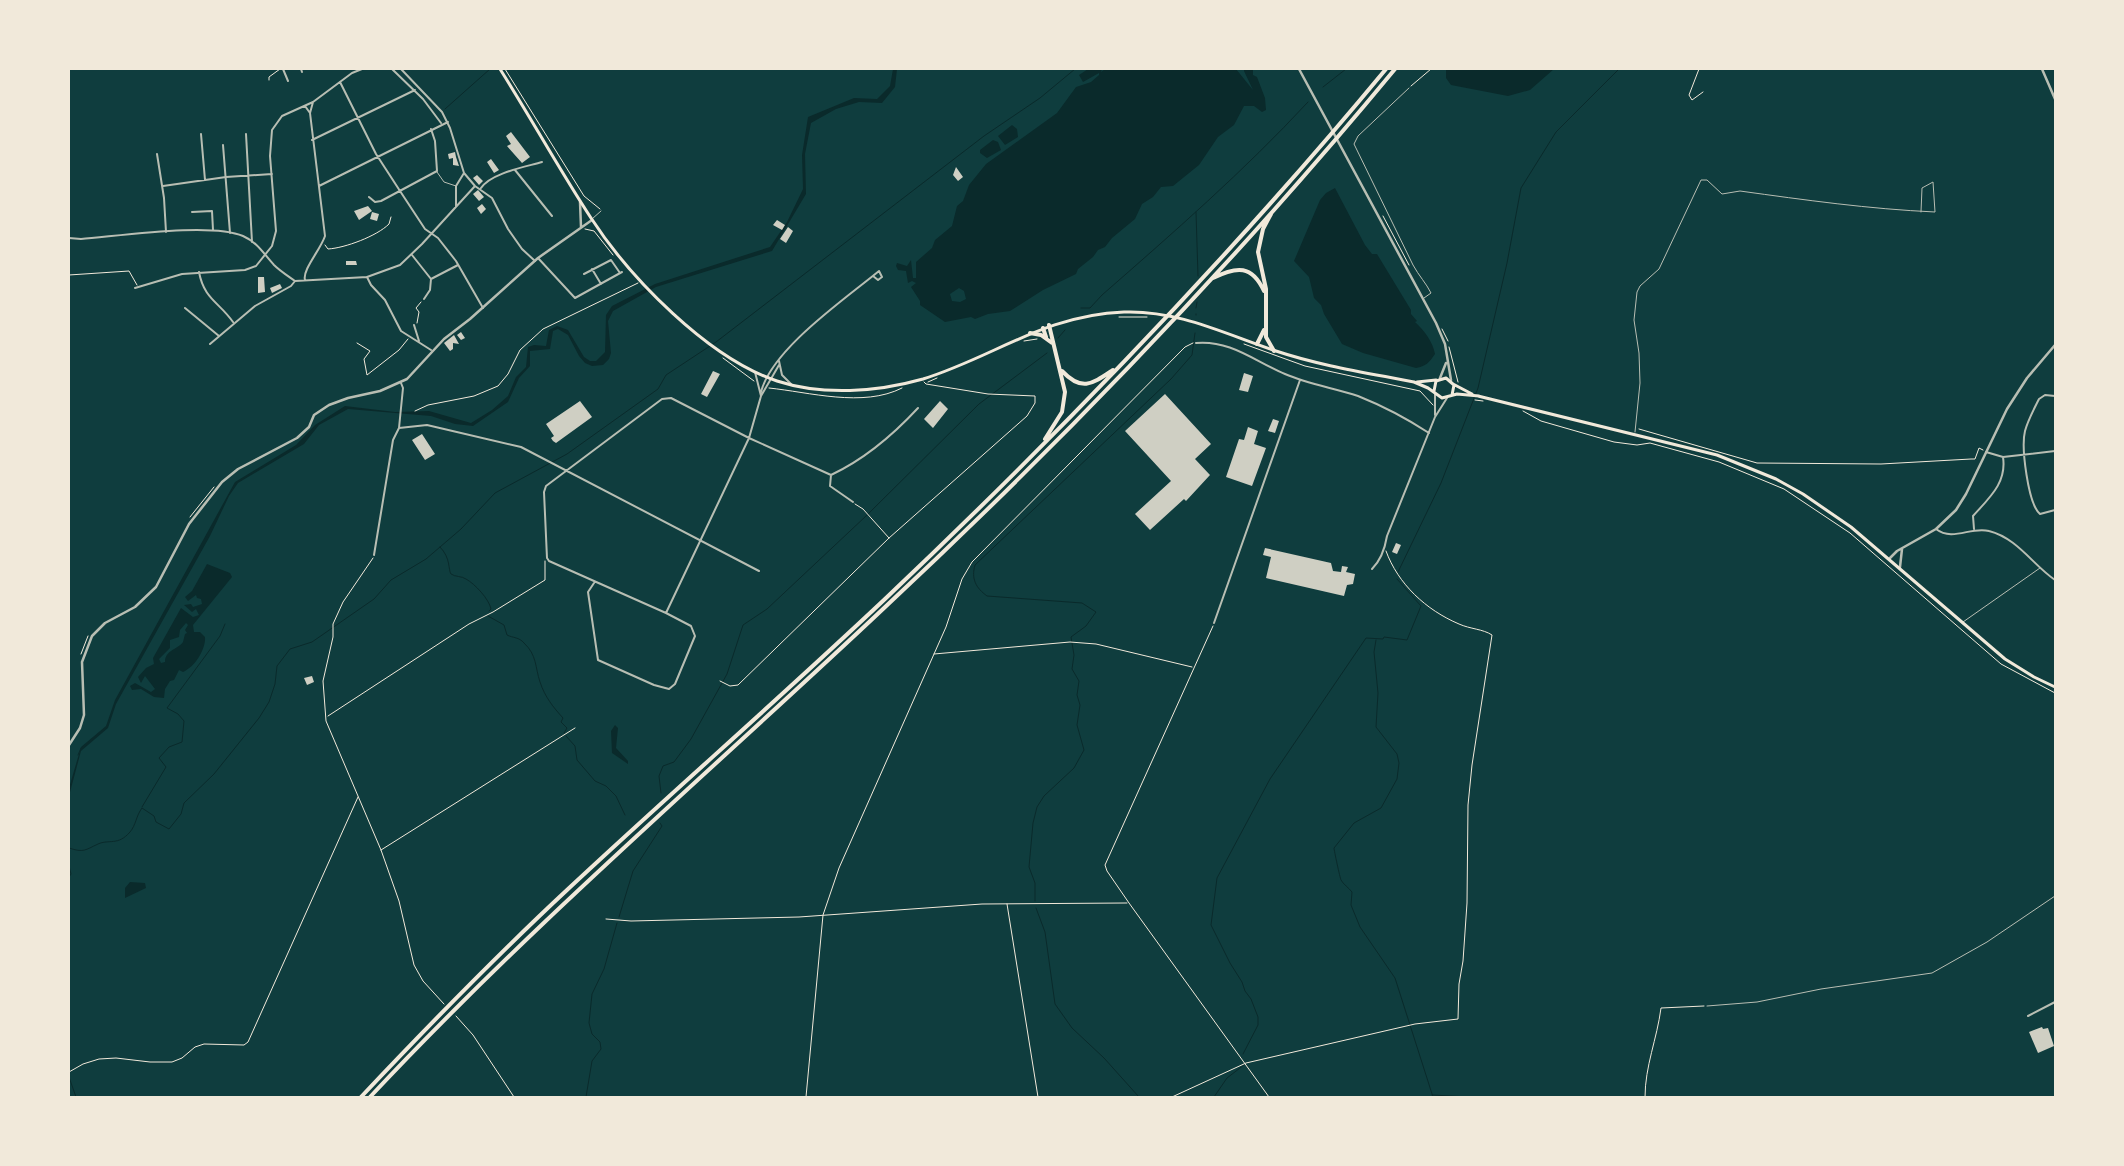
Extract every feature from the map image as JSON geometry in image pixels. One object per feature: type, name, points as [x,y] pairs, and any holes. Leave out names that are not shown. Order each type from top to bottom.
[{"type":"highway","points":[[361,1097],[478,976],[548,908],[846,636],[1035,452],[1120,365],[1268,204],[1386,69]]},
{"type":"highway","points":[[370,1097],[455,1008],[565,901],[821,668],[963,533],[1118,377],[1209,280],[1395,69]]},
{"type":"highway","points":[[1274,208],[1263,229],[1258,252],[1266,296],[1266,337],[1274,351]]},
{"type":"highway","points":[[1209,280],[1231,270],[1240,269],[1249,272],[1257,278],[1266,296]]},
{"type":"highway","points":[[1035,452],[1062,412],[1065,392],[1062,371],[1052,343],[1049,325]]},
{"type":"highway","points":[[1042,328],[1046,338]]},
{"type":"highway","points":[[1257,344],[1265,328]]},
{"type":"highway","points":[[1030,333],[1040,335],[1052,343]]},
{"type":"highway","points":[[1257,344],[1262,343],[1266,337]]},
{"type":"highway","points":[[1062,371],[1075,382],[1086,384],[1095,382],[1120,365]]},
{"type":"main road","points":[[500,69],[592,220],[651,292],[715,347],[766,377],[792,385],[847,391],[923,380],[1049,325],[1100,314],[1134,312],[1185,319],[1274,351],[1325,365],[1414,382],[1442,398],[1472,394]]},
{"type":"main road","points":[[1414,382],[1439,379],[1452,382],[1479,396],[1635,433],[1717,455],[1776,479],[1837,517],[1890,558],[1962,623],[2021,670],[2055,687]]},
{"type":"main road","points":[[1435,393],[1434,385],[1439,379]]},
{"type":"main road","points":[[1449,397],[1454,390],[1452,382]]},
{"type":"street","points":[[282,69],[288,81]]},
{"type":"street","points":[[135,288],[199,272],[245,270],[256,266],[272,246],[277,222],[270,156],[272,130],[282,116],[313,102],[340,82],[362,69]]},
{"type":"street","points":[[392,69],[415,90],[441,123]]},
{"type":"street","points":[[401,69],[438,107],[448,122],[464,173],[475,186],[492,198],[508,229],[522,249],[536,259],[575,298],[621,273],[611,260],[584,274]]},
{"type":"street","points":[[1298,69],[1442,335],[1450,358],[1452,382]]},
{"type":"street","points":[[2042,69],[2055,99]]},
{"type":"street","points":[[340,82],[358,118],[400,191],[425,229],[438,238],[459,265],[483,308]]},
{"type":"street","points":[[312,140],[415,90]]},
{"type":"street","points":[[305,280],[305,272],[323,243],[325,236],[312,140],[310,113],[313,102]]},
{"type":"street","points":[[305,106],[310,113]]},
{"type":"street","points":[[319,186],[441,123],[448,122]]},
{"type":"street","points":[[369,197],[372,201],[379,202],[436,171],[435,140],[431,128]]},
{"type":"street","points":[[201,134],[205,180]]},
{"type":"street","points":[[246,134],[252,242]]},
{"type":"street","points":[[223,145],[230,233]]},
{"type":"street","points":[[157,154],[163,186],[166,232]]},
{"type":"street","points":[[481,189],[488,181],[542,162]]},
{"type":"street","points":[[515,170],[552,216]]},
{"type":"street","points":[[456,207],[456,186],[464,173]]},
{"type":"street","points":[[163,186],[226,177],[272,174]]},
{"type":"street","points":[[69,238],[81,239],[166,232],[212,231],[230,233],[243,236],[252,242],[279,269],[295,281],[367,277],[388,271],[400,265],[412,255],[475,186]]},
{"type":"street","points":[[580,201],[581,227]]},
{"type":"street","points":[[192,212],[212,211],[212,231]]},
{"type":"street","points":[[69,745],[80,728],[84,715],[82,662],[92,636],[105,623],[135,607],[156,587],[189,524],[222,482],[238,469],[297,438],[311,423],[316,413],[329,405],[401,383],[412,375],[431,350],[483,308],[536,259],[592,220]]},
{"type":"street","points":[[412,255],[431,279],[430,290],[424,299]]},
{"type":"street","points":[[431,279],[459,265]]},
{"type":"street","points":[[592,269],[601,284]]},
{"type":"street","points":[[199,272],[202,287],[213,302],[234,322]]},
{"type":"street","points":[[761,392],[772,367],[780,361],[802,336],[873,276]]},
{"type":"street","points":[[367,277],[371,285],[385,300],[402,331],[431,350]]},
{"type":"street","points":[[210,344],[255,306],[292,286],[295,281]]},
{"type":"street","points":[[185,308],[219,336]]},
{"type":"street","points":[[414,325],[419,341]]},
{"type":"street","points":[[1196,343],[1208,342],[1238,350],[1300,380],[1372,402],[1407,419],[1429,433]]},
{"type":"street","points":[[1890,558],[1903,548],[1936,529],[1956,510],[2017,393],[2055,345]]},
{"type":"street","points":[[1439,379],[1450,358]]},
{"type":"street","points":[[761,396],[772,379],[780,361]]},
{"type":"street","points":[[779,364],[782,375],[792,385]]},
{"type":"street","points":[[666,613],[702,541],[749,438],[761,396],[755,372]]},
{"type":"street","points":[[1214,623],[1300,380]]},
{"type":"street","points":[[374,555],[393,440],[399,428],[403,388],[401,383]]},
{"type":"street","points":[[1435,393],[1435,417]]},
{"type":"street","points":[[2055,396],[2045,395],[2039,399],[2025,431],[2025,455],[2029,488],[2035,508],[2040,514],[2055,510]]},
{"type":"street","points":[[1372,569],[1377,564],[1385,548],[1387,536],[1435,417],[1449,397]]},
{"type":"street","points":[[594,583],[588,592],[598,660],[665,689],[675,684],[695,636],[691,626],[666,613],[594,583],[547,558],[544,492],[546,486],[662,399],[671,398],[749,438],[831,475]]},
{"type":"street","points":[[831,475],[862,458],[887,438],[918,408]]},
{"type":"street","points":[[399,428],[427,425],[510,443],[759,571]]},
{"type":"street","points":[[1986,452],[2003,457],[2055,451]]},
{"type":"street","points":[[1975,530],[1973,516],[1993,494],[2003,475],[2003,457]]},
{"type":"street","points":[[831,475],[830,486],[853,502]]},
{"type":"street","points":[[1936,529],[1949,536],[1975,530],[1987,530],[2006,539],[2055,580]]},
{"type":"street","points":[[1900,567],[1903,548]]},
{"type":"street","points":[[2028,1016],[2055,1002]]},
{"type":"lane","points":[[1409,88],[1358,136],[1354,144],[1417,272],[1427,284],[1431,293],[1423,298]]},
{"type":"lane","points":[[436,171],[444,182],[456,186]]},
{"type":"lane","points":[[1635,433],[1640,383],[1639,353],[1634,320],[1637,292],[1640,286],[1659,269],[1701,180],[1707,180],[1722,194],[1740,191],[1854,207],[1921,212],[1935,212],[1934,183],[1922,188],[1921,212]]},
{"type":"lane","points":[[592,220],[602,211]]},
{"type":"lane","points":[[1962,623],[2040,568]]},
{"type":"lane","points":[[1707,1006],[1757,1002],[1804,992],[1932,973],[1987,942],[2055,896]]},
{"type":"path","points":[[268,80],[269,77],[282,69]]},
{"type":"path","points":[[506,69],[584,196],[602,211]]},
{"type":"path","points":[[1409,88],[1431,69]]},
{"type":"path","points":[[1699,69],[1689,95],[1692,100],[1703,92]]},
{"type":"path","points":[[323,243],[328,249],[351,246],[361,239],[379,233],[389,224],[391,216]]},
{"type":"path","points":[[581,227],[583,230],[591,229],[594,231],[614,256]]},
{"type":"path","points":[[69,275],[129,270],[139,287]]},
{"type":"path","points":[[415,410],[428,405],[474,396],[498,386],[508,374],[520,350],[543,330],[638,282]]},
{"type":"path","points":[[414,325],[418,322],[419,316],[416,308],[424,299]]},
{"type":"path","points":[[1117,317],[1153,317]]},
{"type":"path","points":[[1024,341],[1036,339],[1040,335]]},
{"type":"path","points":[[357,343],[370,351],[364,359],[367,375],[398,350],[410,337]]},
{"type":"path","points":[[806,1097],[823,916],[839,868],[946,627],[962,579],[972,562],[1185,347],[1192,344]]},
{"type":"path","points":[[720,355],[759,385]]},
{"type":"path","points":[[1450,358],[1456,377],[1462,386]]},
{"type":"path","points":[[923,380],[932,382],[942,376]]},
{"type":"path","points":[[920,383],[923,380]]},
{"type":"path","points":[[720,681],[730,686],[738,685],[889,538],[1027,416],[1036,403],[1035,396],[994,395],[926,384],[923,380]]},
{"type":"path","points":[[767,388],[846,399],[893,392],[904,387]]},
{"type":"path","points":[[1521,410],[1542,421],[1614,442],[1637,445],[1646,442],[1719,462],[1784,489],[1850,533],[2001,664],[2055,693]]},
{"type":"path","points":[[1635,428],[1756,463],[1881,464],[1975,458],[1979,448],[1986,452]]},
{"type":"path","points":[[853,502],[869,515],[889,538]]},
{"type":"path","points":[[1172,1097],[1246,1063],[1415,1024],[1458,1019],[1459,984],[1463,961],[1467,903],[1468,805],[1472,765],[1492,635],[1447,618],[1419,599],[1395,572],[1385,548]]},
{"type":"path","points":[[374,555],[370,565],[342,602],[333,624],[333,638],[323,681],[326,721],[381,850],[399,901],[414,965],[423,981],[440,1000]]},
{"type":"path","points":[[327,716],[469,624],[493,612],[545,580],[543,563],[547,558]]},
{"type":"path","points":[[1214,623],[1192,667],[1105,865],[1107,871],[1129,903],[1269,1097]]},
{"type":"path","points":[[934,654],[1070,642],[1096,644],[1192,667]]},
{"type":"path","points":[[381,850],[575,728]]},
{"type":"path","points":[[69,1072],[99,1059],[116,1058],[150,1062],[172,1062],[182,1058],[195,1047],[204,1044],[244,1045],[248,1042],[358,796]]},
{"type":"path","points":[[606,919],[631,921],[823,916],[1007,903],[1129,903]]},
{"type":"path","points":[[1007,903],[1038,1097]]},
{"type":"path","points":[[1645,1097],[1646,1072],[1658,1036],[1661,1008],[1707,1006]]},
{"type":"path","points":[[458,1018],[474,1035],[514,1097]]},
{"type":"water","points":[[893,69],[897,69],[895,87],[882,103],[859,102],[836,109],[811,123],[805,154],[806,194],[772,251],[656,287],[613,311],[608,321],[611,353],[609,359],[603,365],[592,366],[585,363],[568,335],[558,329],[553,331],[550,349],[530,351],[530,366],[519,378],[508,402],[473,426],[455,424],[431,416],[348,409],[319,425],[304,444],[238,483],[229,496],[210,536],[116,704],[108,728],[81,751],[69,796],[69,788],[81,747],[106,726],[115,700],[235,482],[296,445],[315,425],[345,406],[395,412],[429,411],[471,423],[492,410],[508,396],[516,377],[526,367],[528,347],[534,345],[546,346],[549,330],[557,326],[568,330],[584,357],[590,361],[596,361],[605,352],[606,315],[612,306],[655,284],[770,247],[787,222],[803,189],[802,155],[808,117],[854,98],[877,99],[890,86]]},
{"type":"water","points":[[1088,69],[1102,69],[1101,72],[1105,69],[1236,69],[1253,90],[1244,69],[1253,70],[1253,75],[1257,77],[1265,98],[1266,110],[1262,112],[1254,106],[1244,106],[1234,125],[1218,137],[1199,165],[1173,186],[1161,187],[1153,197],[1142,204],[1135,219],[1112,238],[1105,247],[1098,250],[1093,257],[1078,269],[1076,274],[1043,290],[1010,311],[988,314],[975,319],[971,317],[945,322],[920,305],[920,301],[911,287],[916,283],[912,281],[908,283],[906,271],[898,270],[897,263],[907,266],[911,260],[913,278],[916,278],[916,262],[932,248],[935,240],[952,226],[957,206],[963,201],[969,185],[986,164],[1057,113],[1076,87],[1091,82],[1099,73],[1083,82],[1079,75]],"holes":[[[959,288],[964,291],[966,299],[960,302],[952,301],[950,294]]]},
{"type":"water","points":[[1446,69],[1554,69],[1530,90],[1508,96],[1451,85],[1446,78]]},
{"type":"water","points":[[1012,125],[1017,129],[1018,137],[1005,145],[998,136]]},
{"type":"water","points":[[993,140],[998,142],[1001,150],[987,158],[980,153],[980,150]]},
{"type":"water","points":[[1335,188],[1365,245],[1372,254],[1377,254],[1411,310],[1411,314],[1417,321],[1415,322],[1425,332],[1430,341],[1435,354],[1425,365],[1416,368],[1363,353],[1342,344],[1324,314],[1321,305],[1314,298],[1309,277],[1294,261],[1320,200],[1326,193]]},
{"type":"water","points":[[207,564],[230,573],[232,577],[193,625],[194,632],[200,632],[205,637],[202,652],[187,670],[183,672],[179,670],[174,680],[170,681],[165,689],[164,698],[154,697],[141,689],[132,690],[130,686],[135,683],[151,692],[155,689],[145,676],[141,683],[138,677],[146,668],[154,664],[153,658],[181,608],[193,617],[199,615],[196,609],[192,612],[184,605],[191,604],[193,607],[202,604],[201,599],[197,598],[196,595],[188,601],[185,597],[192,591]],"holes":[[[186,623],[188,625],[185,630],[187,633],[181,645],[169,653],[165,662],[161,663],[159,659],[170,648],[170,640],[179,637],[180,630]]]},
{"type":"water","points":[[615,725],[618,728],[616,748],[628,761],[628,764],[612,753],[611,731]]},
{"type":"water","points":[[130,882],[145,883],[146,888],[125,898],[125,888]]},
{"type":"building","points":[[511,132],[530,157],[522,163],[507,146],[511,144],[506,136]]},
{"type":"building","points":[[455,152],[459,166],[453,165],[453,158],[449,159],[448,154]]},
{"type":"building","points":[[491,159],[499,170],[494,173],[487,162]]},
{"type":"building","points":[[956,167],[963,177],[958,181],[953,175]]},
{"type":"building","points":[[477,175],[483,181],[479,185],[473,178]]},
{"type":"building","points":[[478,190],[484,197],[479,201],[473,194]]},
{"type":"building","points":[[482,204],[486,209],[481,214],[477,208]]},
{"type":"building","points":[[368,206],[372,211],[359,220],[354,211]]},
{"type":"building","points":[[372,212],[379,214],[377,221],[370,219]]},
{"type":"building","points":[[777,220],[785,225],[782,230],[773,225]]},
{"type":"building","points":[[788,227],[793,231],[786,243],[780,239]]},
{"type":"building","points":[[346,261],[356,261],[357,265],[346,265]]},
{"type":"building","points":[[258,277],[264,277],[265,292],[258,293]]},
{"type":"building","points":[[280,284],[282,288],[272,293],[270,288]]},
{"type":"building","points":[[461,332],[465,338],[461,340],[457,335]]},
{"type":"building","points":[[454,335],[459,344],[453,343],[453,349],[450,351],[444,343]]},
{"type":"building","points":[[713,371],[720,374],[707,397],[701,394]]},
{"type":"building","points":[[1244,373],[1253,376],[1248,392],[1239,390]]},
{"type":"building","points":[[1165,394],[1211,444],[1195,459],[1210,475],[1186,501],[1184,499],[1150,530],[1135,514],[1171,481],[1125,431]]},
{"type":"building","points":[[580,401],[592,417],[556,443],[551,438],[554,436],[546,424]]},
{"type":"building","points":[[940,401],[948,409],[933,428],[924,419]]},
{"type":"building","points":[[1273,419],[1279,421],[1275,433],[1268,431]]},
{"type":"building","points":[[1248,427],[1258,431],[1254,444],[1266,448],[1252,486],[1226,477],[1239,439],[1244,440]]},
{"type":"building","points":[[422,434],[435,454],[425,460],[412,440]]},
{"type":"building","points":[[1396,543],[1401,545],[1397,554],[1392,552]]},
{"type":"building","points":[[1265,548],[1331,563],[1333,571],[1341,572],[1342,566],[1348,567],[1346,572],[1355,574],[1353,584],[1347,585],[1344,596],[1266,578],[1271,557],[1263,555]]},
{"type":"building","points":[[312,676],[314,682],[307,685],[304,678]]},
{"type":"building","points":[[2042,1027],[2043,1029],[2048,1028],[2054,1046],[2038,1053],[2029,1032]]},
{"type":"waterway","points":[[445,109],[490,69]]},
{"type":"waterway","points":[[69,848],[84,850],[102,843],[121,839],[132,829],[142,808],[154,816],[156,822],[169,829],[181,814],[184,803],[214,774],[259,718],[269,702],[275,684],[277,666],[290,649],[312,642],[374,599],[391,580],[426,559],[461,529],[495,493],[567,454],[658,389],[666,375],[716,342],[984,136],[1040,98],[1075,69]]},
{"type":"waterway","points":[[1323,87],[1346,69]]},
{"type":"waterway","points":[[1398,572],[1441,483],[1478,388],[1507,263],[1521,188],[1556,132],[1619,69]]},
{"type":"waterway","points":[[1081,308],[1090,308],[1102,295],[1182,225],[1284,128],[1308,102]]},
{"type":"waterway","points":[[1196,212],[1198,276]]},
{"type":"waterway","points":[[1196,308],[1197,302]]},
{"type":"waterway","points":[[1058,338],[1065,330]]},
{"type":"waterway","points":[[1035,901],[1035,883],[1029,867],[1033,823],[1037,807],[1044,796],[1074,768],[1084,750],[1077,725],[1080,705],[1077,695],[1079,681],[1072,669],[1074,655],[1071,637],[1086,626],[1096,612],[1082,603],[987,596],[975,583],[975,565],[1171,379],[1192,355],[1195,333]]},
{"type":"waterway","points":[[661,793],[659,776],[663,766],[674,762],[691,739],[727,674],[743,625],[767,609],[866,516],[979,404],[1047,353]]},
{"type":"waterway","points":[[440,547],[448,559],[451,574],[470,581],[485,596],[490,605],[491,609],[489,611]]},
{"type":"waterway","points":[[1243,1054],[1258,1025],[1258,1017],[1251,999],[1211,925],[1217,878],[1270,779],[1366,638],[1383,639],[1384,637],[1407,640],[1421,606],[1397,579]]},
{"type":"waterway","points":[[488,616],[504,625],[507,635],[520,640],[531,652],[544,692],[563,718],[561,722],[567,728],[564,733]]},
{"type":"waterway","points":[[142,807],[166,767],[159,758],[169,747],[182,742],[184,721],[178,714],[167,708],[220,636],[225,624]]},
{"type":"waterway","points":[[1376,640],[1374,652],[1378,693],[1376,727],[1397,754],[1399,763],[1397,779],[1381,808],[1354,823],[1334,848],[1341,880],[1352,892],[1351,905],[1360,927],[1395,978],[1433,1097]]},
{"type":"waterway","points":[[566,736],[575,746],[577,760],[595,781],[606,786],[616,796],[625,815]]},
{"type":"waterway","points":[[78,755],[81,748]]},
{"type":"waterway","points":[[619,917],[633,871],[662,826],[660,823]]},
{"type":"waterway","points":[[69,866],[71,874],[69,877]]},
{"type":"waterway","points":[[1036,908],[1045,932],[1055,1004],[1072,1028],[1104,1058],[1139,1097]]},
{"type":"waterway","points":[[586,1097],[592,1061],[601,1049],[600,1042],[592,1034],[589,1023],[592,994],[604,969],[617,923]]},
{"type":"waterway","points":[[1214,1097],[1227,1078],[1244,1065]]},
{"type":"waterway","points":[[69,1077],[76,1097]]},
{"type":"waterway","points":[[1432,1095],[1469,1097]]}]
